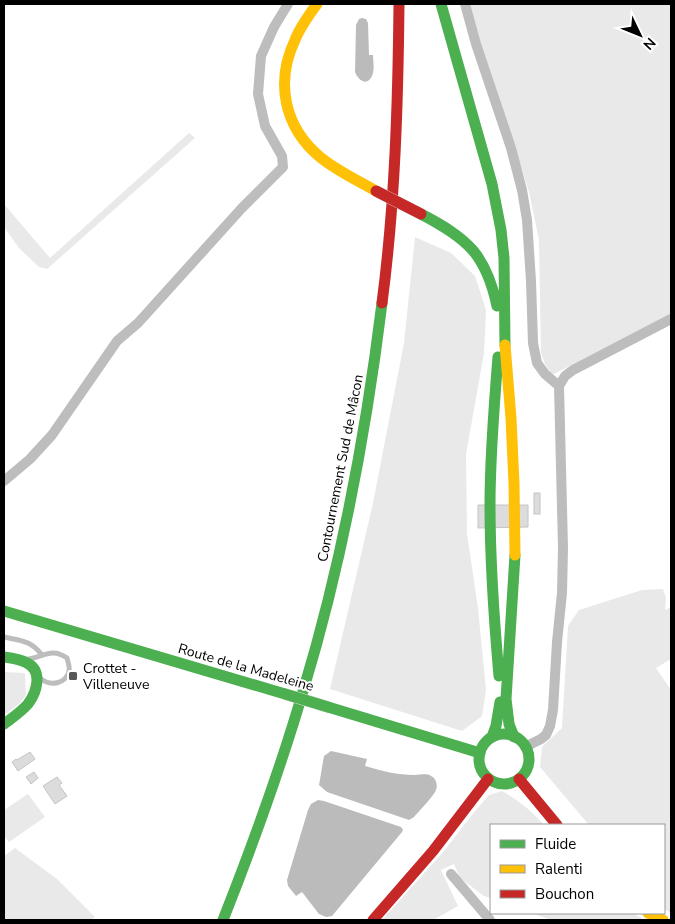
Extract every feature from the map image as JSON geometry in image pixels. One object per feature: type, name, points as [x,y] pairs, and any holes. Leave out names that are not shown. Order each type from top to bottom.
[{"type":"main road","points":[[317,4],[302,26],[289,52],[284,72],[285,93],[289,112],[297,131],[315,153],[341,172],[441,224],[462,239],[480,258],[492,283],[497,307],[499,340],[490,477],[490,519],[500,699],[498,718],[492,738]]},
{"type":"main road","name":"Contournement Sud de Mâcon","points":[[223,920],[254,840],[303,696],[330,593],[353,490],[374,368],[390,237],[396,149],[399,4]]},
{"type":"main road","points":[[441,4],[492,184],[504,258],[505,345],[512,418],[515,564],[506,699],[508,724],[514,737]]},
{"type":"main road","points":[[402,221],[404,184]]},
{"type":"main road","points":[[326,653],[338,607]]},
{"type":"main road","name":"Route de la Madeleine","points":[[4,611],[480,753]]},
{"type":"main road","points":[[4,657],[23,660],[33,667],[37,686],[35,693],[24,708],[4,724]]},
{"type":"main road","points":[[309,713],[316,688]]},
{"type":"main road","points":[[501,735],[514,737],[525,747],[528,758],[526,769],[519,779],[507,784],[488,779],[480,767],[479,760],[482,747],[492,738],[501,735]]},
{"type":"main road","points":[[373,920],[418,870],[488,779]]},
{"type":"main road","points":[[519,779],[556,824]]},
{"type":"main road","points":[[243,898],[250,882]]},
{"type":"main road","points":[[650,914],[662,920]]},
{"type":"street","points":[[4,481],[52,435],[117,341],[138,323],[241,208],[283,167],[282,156],[265,126],[258,94],[261,56],[274,27],[288,4]]},
{"type":"street","points":[[465,4],[476,44],[511,148],[522,190],[527,220],[533,343],[537,363],[544,374],[559,386]]},
{"type":"street","points":[[525,747],[546,735],[553,710],[562,593],[563,529],[559,386],[565,376],[573,370],[671,319]]},
{"type":"street","points":[[451,874],[490,920]]},
{"type":"lane","points":[[4,637],[29,643],[42,655]]},
{"type":"lane","points":[[23,660],[50,653],[61,654],[67,658],[69,671],[66,677],[59,682],[50,684],[36,674]]},
{"type":"shaded area","points":[[468,4],[671,4],[671,314],[552,375],[541,353],[539,240],[529,192]]},
{"type":"shaded area","points":[[359,19],[366,19],[368,23],[369,55],[373,55],[374,66],[372,76],[365,82],[358,78],[355,72],[356,25]]},
{"type":"shaded area","points":[[189,133],[195,138],[47,269],[39,267],[19,248],[4,227],[4,204],[50,258]]},
{"type":"shaded area","points":[[415,237],[451,253],[475,276],[486,310],[484,353],[466,454],[467,534],[478,608],[486,690],[482,716],[462,731],[330,689],[373,503],[404,343]]},
{"type":"shaded area","points":[[663,589],[666,598],[665,610],[671,607],[671,659],[656,668],[671,690],[671,913],[665,910],[665,824],[588,824],[540,767],[542,747],[562,728],[568,626],[579,610],[642,590]]},
{"type":"shaded area","points":[[4,672],[25,673],[26,695],[19,704],[4,715]]},
{"type":"shaded area","points":[[331,751],[367,759],[365,766],[384,771],[429,775],[435,780],[436,790],[414,817],[409,820],[327,792],[319,785],[324,756]]},
{"type":"shaded area","points":[[502,791],[524,806],[543,824],[490,824],[490,898],[484,896],[460,878],[454,864],[441,870],[458,906],[433,920],[382,920],[444,851],[489,795]]},
{"type":"shaded area","points":[[28,794],[45,817],[9,842],[4,836],[4,810]]},
{"type":"shaded area","points":[[318,800],[401,827],[403,830],[332,916],[326,917],[319,914],[302,892],[296,896],[288,886],[287,880],[308,810],[311,804]]},
{"type":"shaded area","points":[[15,848],[57,879],[95,917],[90,920],[4,920],[4,856]]},
{"type":"shaded area","points":[[534,914],[635,914],[644,920],[551,920]]},
{"type":"building","points":[[534,493],[540,493],[540,514],[534,514]]},
{"type":"building","points":[[478,505],[528,505],[528,527],[478,528]]},
{"type":"building","points":[[30,752],[35,759],[18,771],[12,762]]},
{"type":"building","points":[[34,772],[38,778],[31,784],[26,777]]},
{"type":"building","points":[[57,777],[62,783],[59,785],[67,796],[55,804],[43,786]]},
{"type":"traffic: fast","points":[[441,4],[492,184],[501,230],[504,258],[505,345]]},
{"type":"traffic: fast","points":[[421,214],[451,231],[472,250],[487,273],[497,306]]},
{"type":"traffic: fast","points":[[223,920],[256,834],[286,747],[318,641],[351,497],[376,352],[382,303]]},
{"type":"traffic: fast","points":[[498,357],[491,450],[490,505],[499,676]]},
{"type":"traffic: fast","points":[[514,737],[509,724],[506,699],[515,555]]},
{"type":"traffic: fast","points":[[4,611],[285,694]]},
{"type":"traffic: fast","points":[[4,657],[27,663],[32,667],[37,676],[36,688],[28,704],[4,724]]},
{"type":"traffic: fast","points":[[285,694],[328,707]]},
{"type":"traffic: fast","points":[[492,737],[500,702]]},
{"type":"traffic: fast","points":[[328,707],[480,753]]},
{"type":"traffic: fast","points":[[504,734],[518,738],[525,745],[529,759],[525,773],[518,780],[504,784],[490,780],[483,773],[479,759],[483,745],[490,738],[504,734]]},
{"type":"traffic: slow","points":[[317,4],[299,30],[289,56],[285,72],[286,103],[298,132],[320,157],[340,171],[376,191]]},
{"type":"traffic: slow","points":[[505,345],[511,418],[515,555]]},
{"type":"traffic: slow","points":[[650,914],[663,920]]},
{"type":"traffic: jam","points":[[382,303],[390,229],[395,154],[399,4]]},
{"type":"traffic: jam","points":[[376,191],[421,214]]},
{"type":"traffic: jam","points":[[373,920],[433,851],[488,779]]},
{"type":"traffic: jam","points":[[519,779],[556,824]]},
{"type":"place","name":"Crottet - Villeneuve","points":[[73,676]]}]
